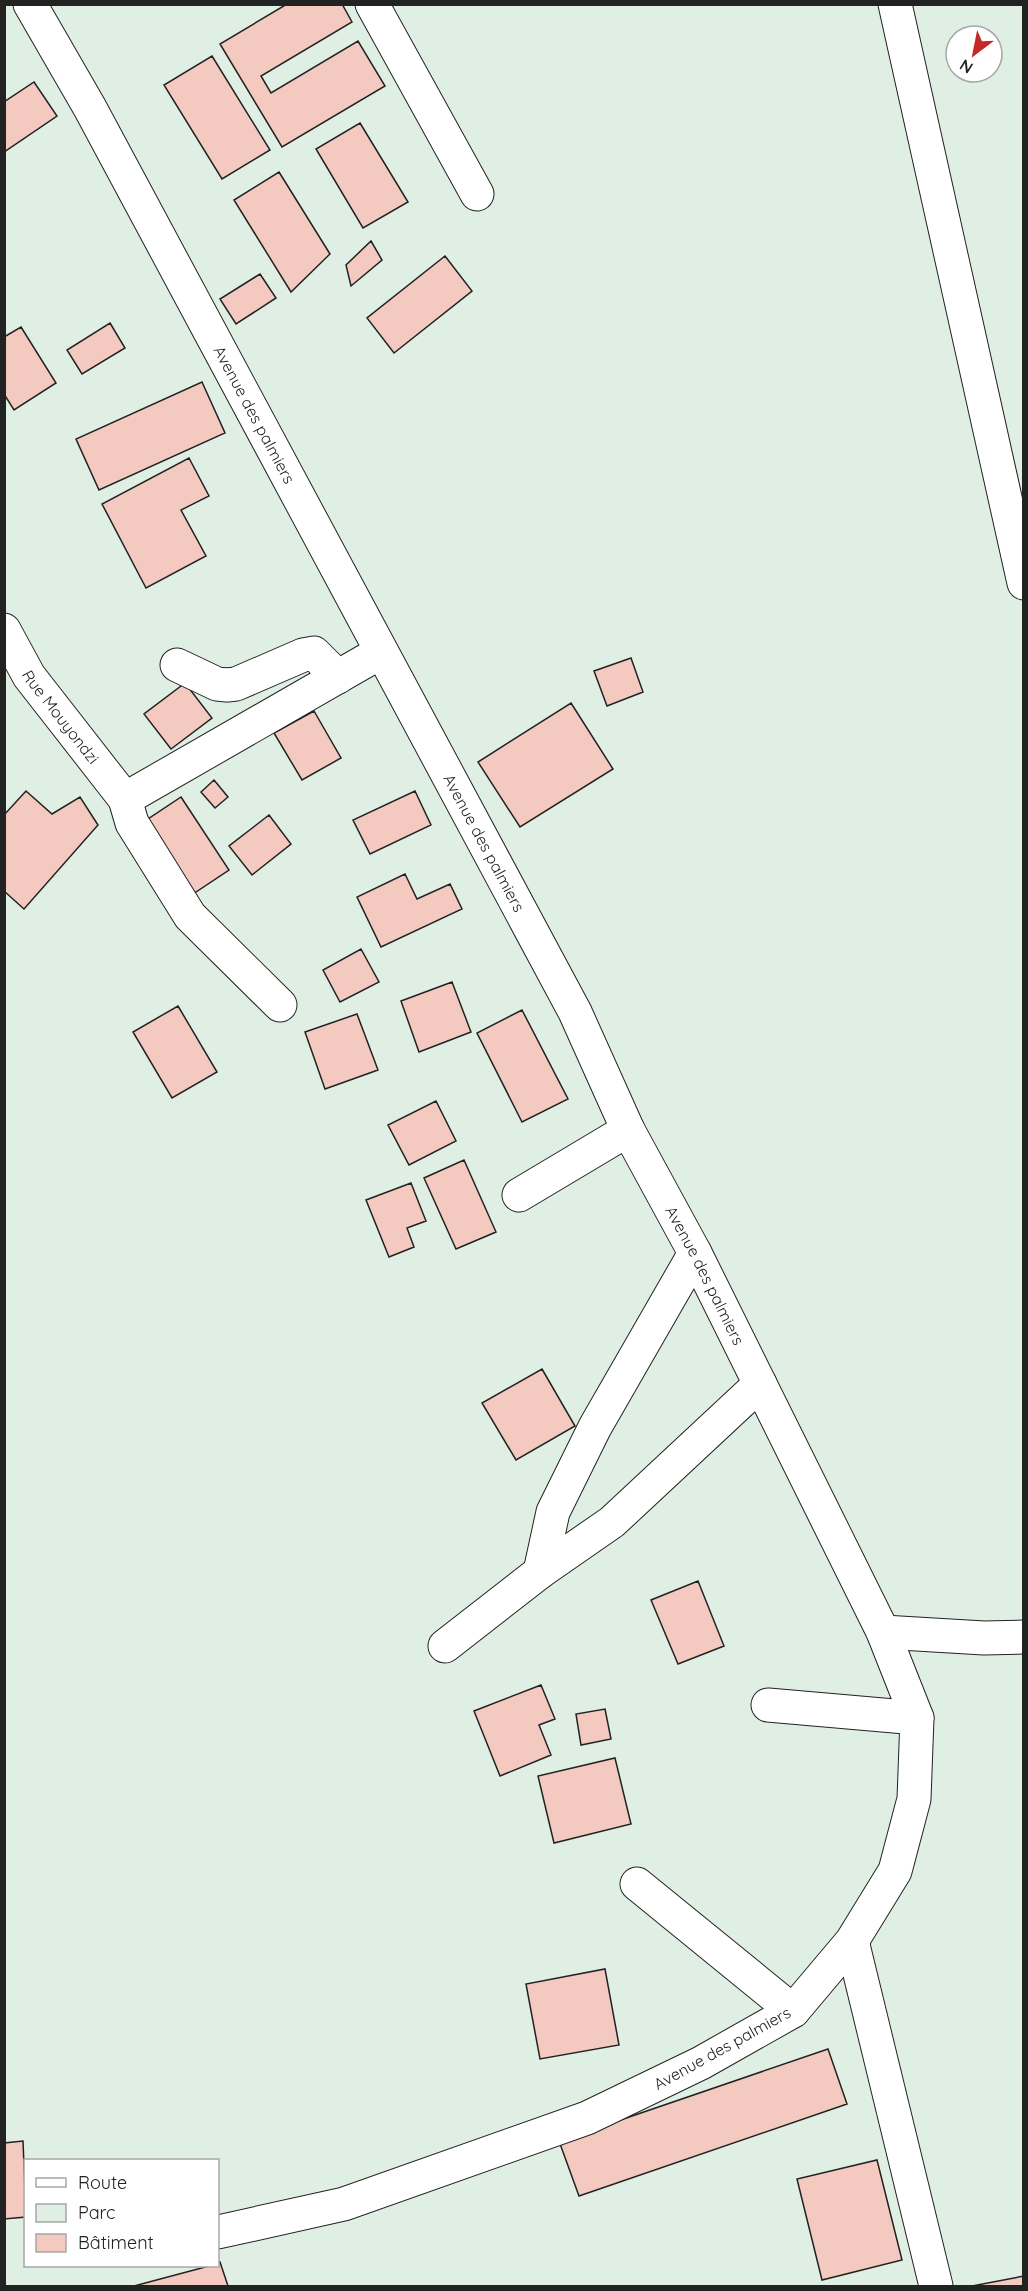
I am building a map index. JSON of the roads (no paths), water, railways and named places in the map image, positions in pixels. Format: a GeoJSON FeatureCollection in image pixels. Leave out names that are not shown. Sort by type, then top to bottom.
{"type":"FeatureCollection","features":[{"type":"Feature","properties":{"kind":"street","name":"Avenue des palmiers"},"geometry":{"type":"LineString","coordinates":[[30,4],[90,108],[575,1012],[628,1130],[695,1253],[883,1632],[917,1718],[914,1799],[896,1870],[852,1941],[793,2011],[701,2063],[587,2118],[344,2204],[219,2232]]}},
{"type":"Feature","properties":{"kind":"street"},"geometry":{"type":"LineString","coordinates":[[372,4],[477,194]]}},
{"type":"Feature","properties":{"kind":"street"},"geometry":{"type":"LineString","coordinates":[[895,4],[1023,583]]}},
{"type":"Feature","properties":{"kind":"street","name":"Rue Mouyondzi"},"geometry":{"type":"LineString","coordinates":[[4,630],[29,676],[124,799],[132,823],[190,916],[280,1005]]}},
{"type":"Feature","properties":{"kind":"street"},"geometry":{"type":"LineString","coordinates":[[124,799],[381,652]]}},
{"type":"Feature","properties":{"kind":"street"},"geometry":{"type":"LineString","coordinates":[[177,665],[217,684],[236,684],[303,655],[314,653],[338,676]]}},
{"type":"Feature","properties":{"kind":"street"},"geometry":{"type":"LineString","coordinates":[[519,1195],[628,1130]]}},
{"type":"Feature","properties":{"kind":"street"},"geometry":{"type":"LineString","coordinates":[[540,1572],[553,1512],[595,1427],[695,1253]]}},
{"type":"Feature","properties":{"kind":"street"},"geometry":{"type":"LineString","coordinates":[[445,1646],[540,1572],[612,1522],[760,1383]]}},
{"type":"Feature","properties":{"kind":"street"},"geometry":{"type":"LineString","coordinates":[[883,1632],[984,1638],[1023,1637]]}},
{"type":"Feature","properties":{"kind":"street"},"geometry":{"type":"LineString","coordinates":[[768,1705],[917,1718]]}},
{"type":"Feature","properties":{"kind":"street"},"geometry":{"type":"LineString","coordinates":[[637,1884],[793,2011]]}},
{"type":"Feature","properties":{"kind":"street"},"geometry":{"type":"LineString","coordinates":[[852,1941],[936,2286]]}}]}
